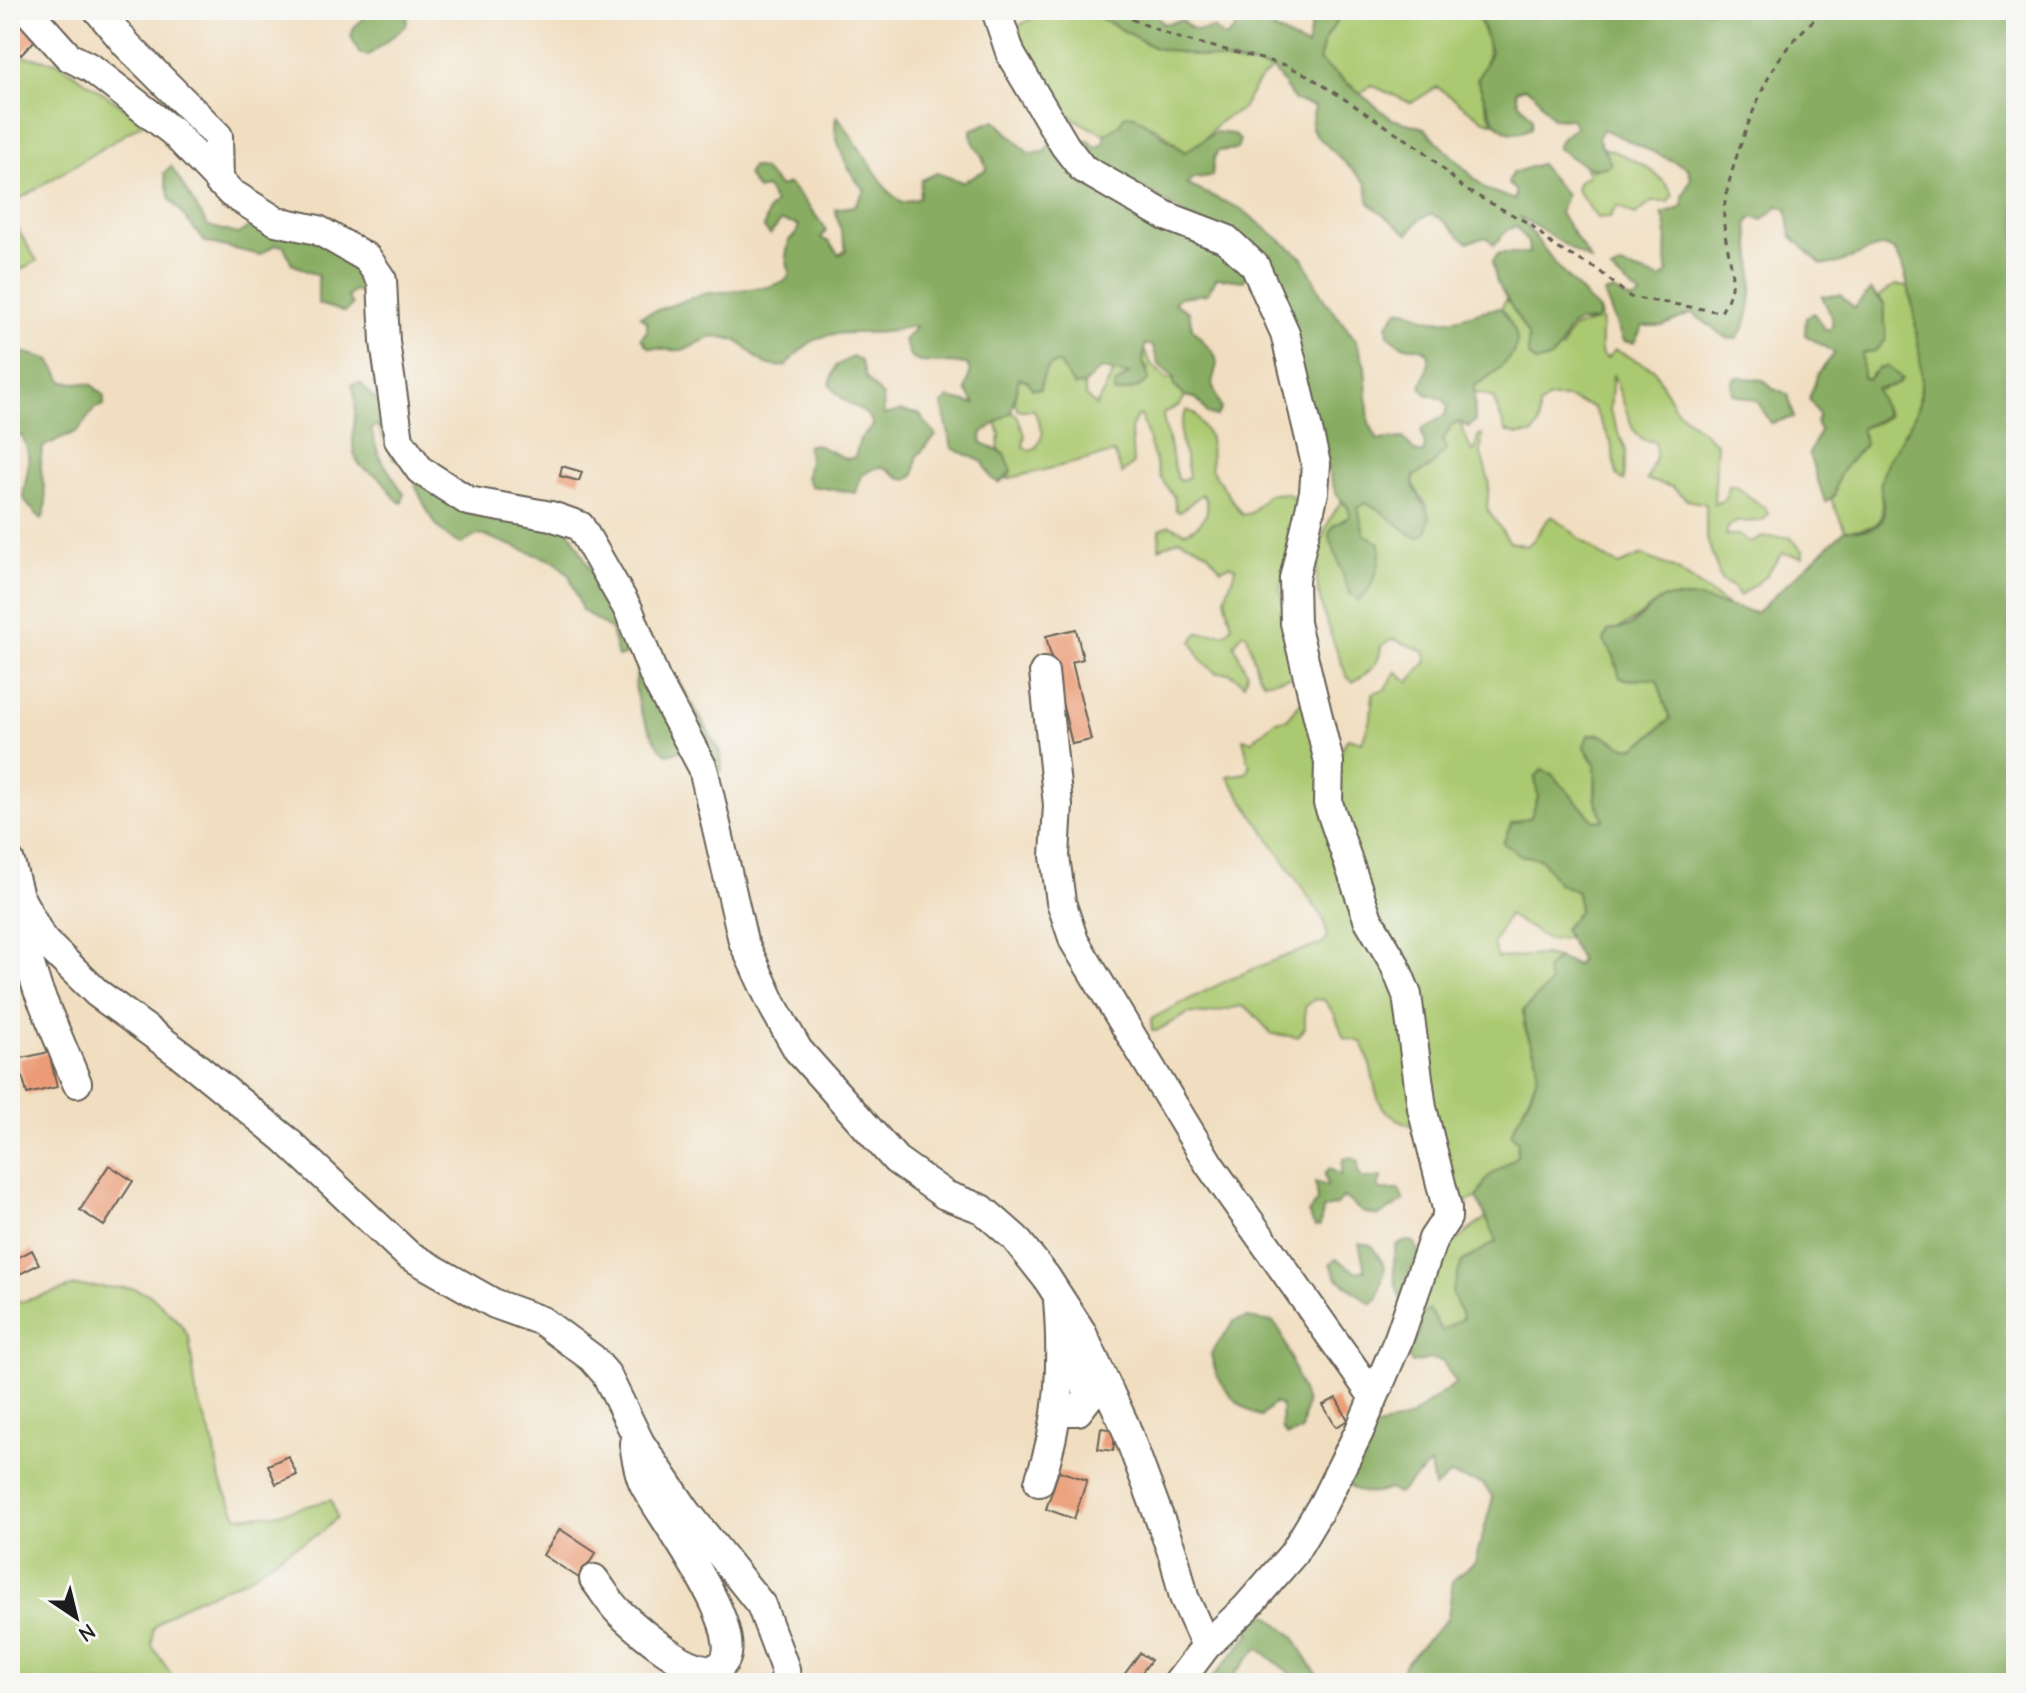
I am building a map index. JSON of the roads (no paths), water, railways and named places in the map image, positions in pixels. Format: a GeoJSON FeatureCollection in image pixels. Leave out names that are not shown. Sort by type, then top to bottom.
{"type":"FeatureCollection","features":[{"type":"Feature","properties":{"kind":"street"},"geometry":{"type":"LineString","coordinates":[[27,10],[69,57],[91,68],[173,132],[219,182],[276,221],[318,230],[367,258],[382,280],[385,342],[399,440],[420,470],[468,501],[551,516],[580,526],[629,611],[655,678],[703,768],[743,941],[774,1008],[798,1050],[896,1160],[945,1195],[982,1209],[1015,1238],[1057,1295],[1081,1331],[1125,1426],[1174,1557],[1184,1597],[1206,1646]]}},
{"type":"Feature","properties":{"kind":"street"},"geometry":{"type":"LineString","coordinates":[[98,10],[159,79],[218,136],[219,182]]}},
{"type":"Feature","properties":{"kind":"street"},"geometry":{"type":"LineString","coordinates":[[996,10],[1011,55],[1065,146],[1082,168],[1166,216],[1226,239],[1255,266],[1285,333],[1316,464],[1314,492],[1294,579],[1295,623],[1329,762],[1328,803],[1368,919],[1394,963],[1407,995],[1422,1108],[1447,1208],[1447,1218],[1433,1239],[1399,1338],[1329,1492],[1293,1554],[1246,1608],[1206,1646],[1178,1683]]}},
{"type":"Feature","properties":{"kind":"street"},"geometry":{"type":"LineString","coordinates":[[1044,672],[1058,805],[1055,856],[1061,902],[1074,941],[1209,1164],[1373,1396]]}},
{"type":"Feature","properties":{"kind":"street"},"geometry":{"type":"LineString","coordinates":[[11,866],[14,916],[38,990],[77,1083]]}},
{"type":"Feature","properties":{"kind":"street"},"geometry":{"type":"LineString","coordinates":[[11,866],[19,896],[42,939],[97,993],[183,1056],[285,1139],[407,1254],[495,1304],[542,1321],[592,1358],[606,1374],[632,1426],[686,1511],[761,1605],[785,1669],[786,1683]]}},
{"type":"Feature","properties":{"kind":"street"},"geometry":{"type":"LineString","coordinates":[[1039,1482],[1052,1447],[1058,1402],[1070,1411],[1078,1411],[1088,1398],[1086,1383],[1061,1349],[1057,1295]]}},
{"type":"Feature","properties":{"kind":"street"},"geometry":{"type":"LineString","coordinates":[[594,1579],[617,1611],[685,1663],[701,1669],[717,1668],[725,1659],[727,1637],[706,1584],[642,1481],[632,1426]]}}]}
